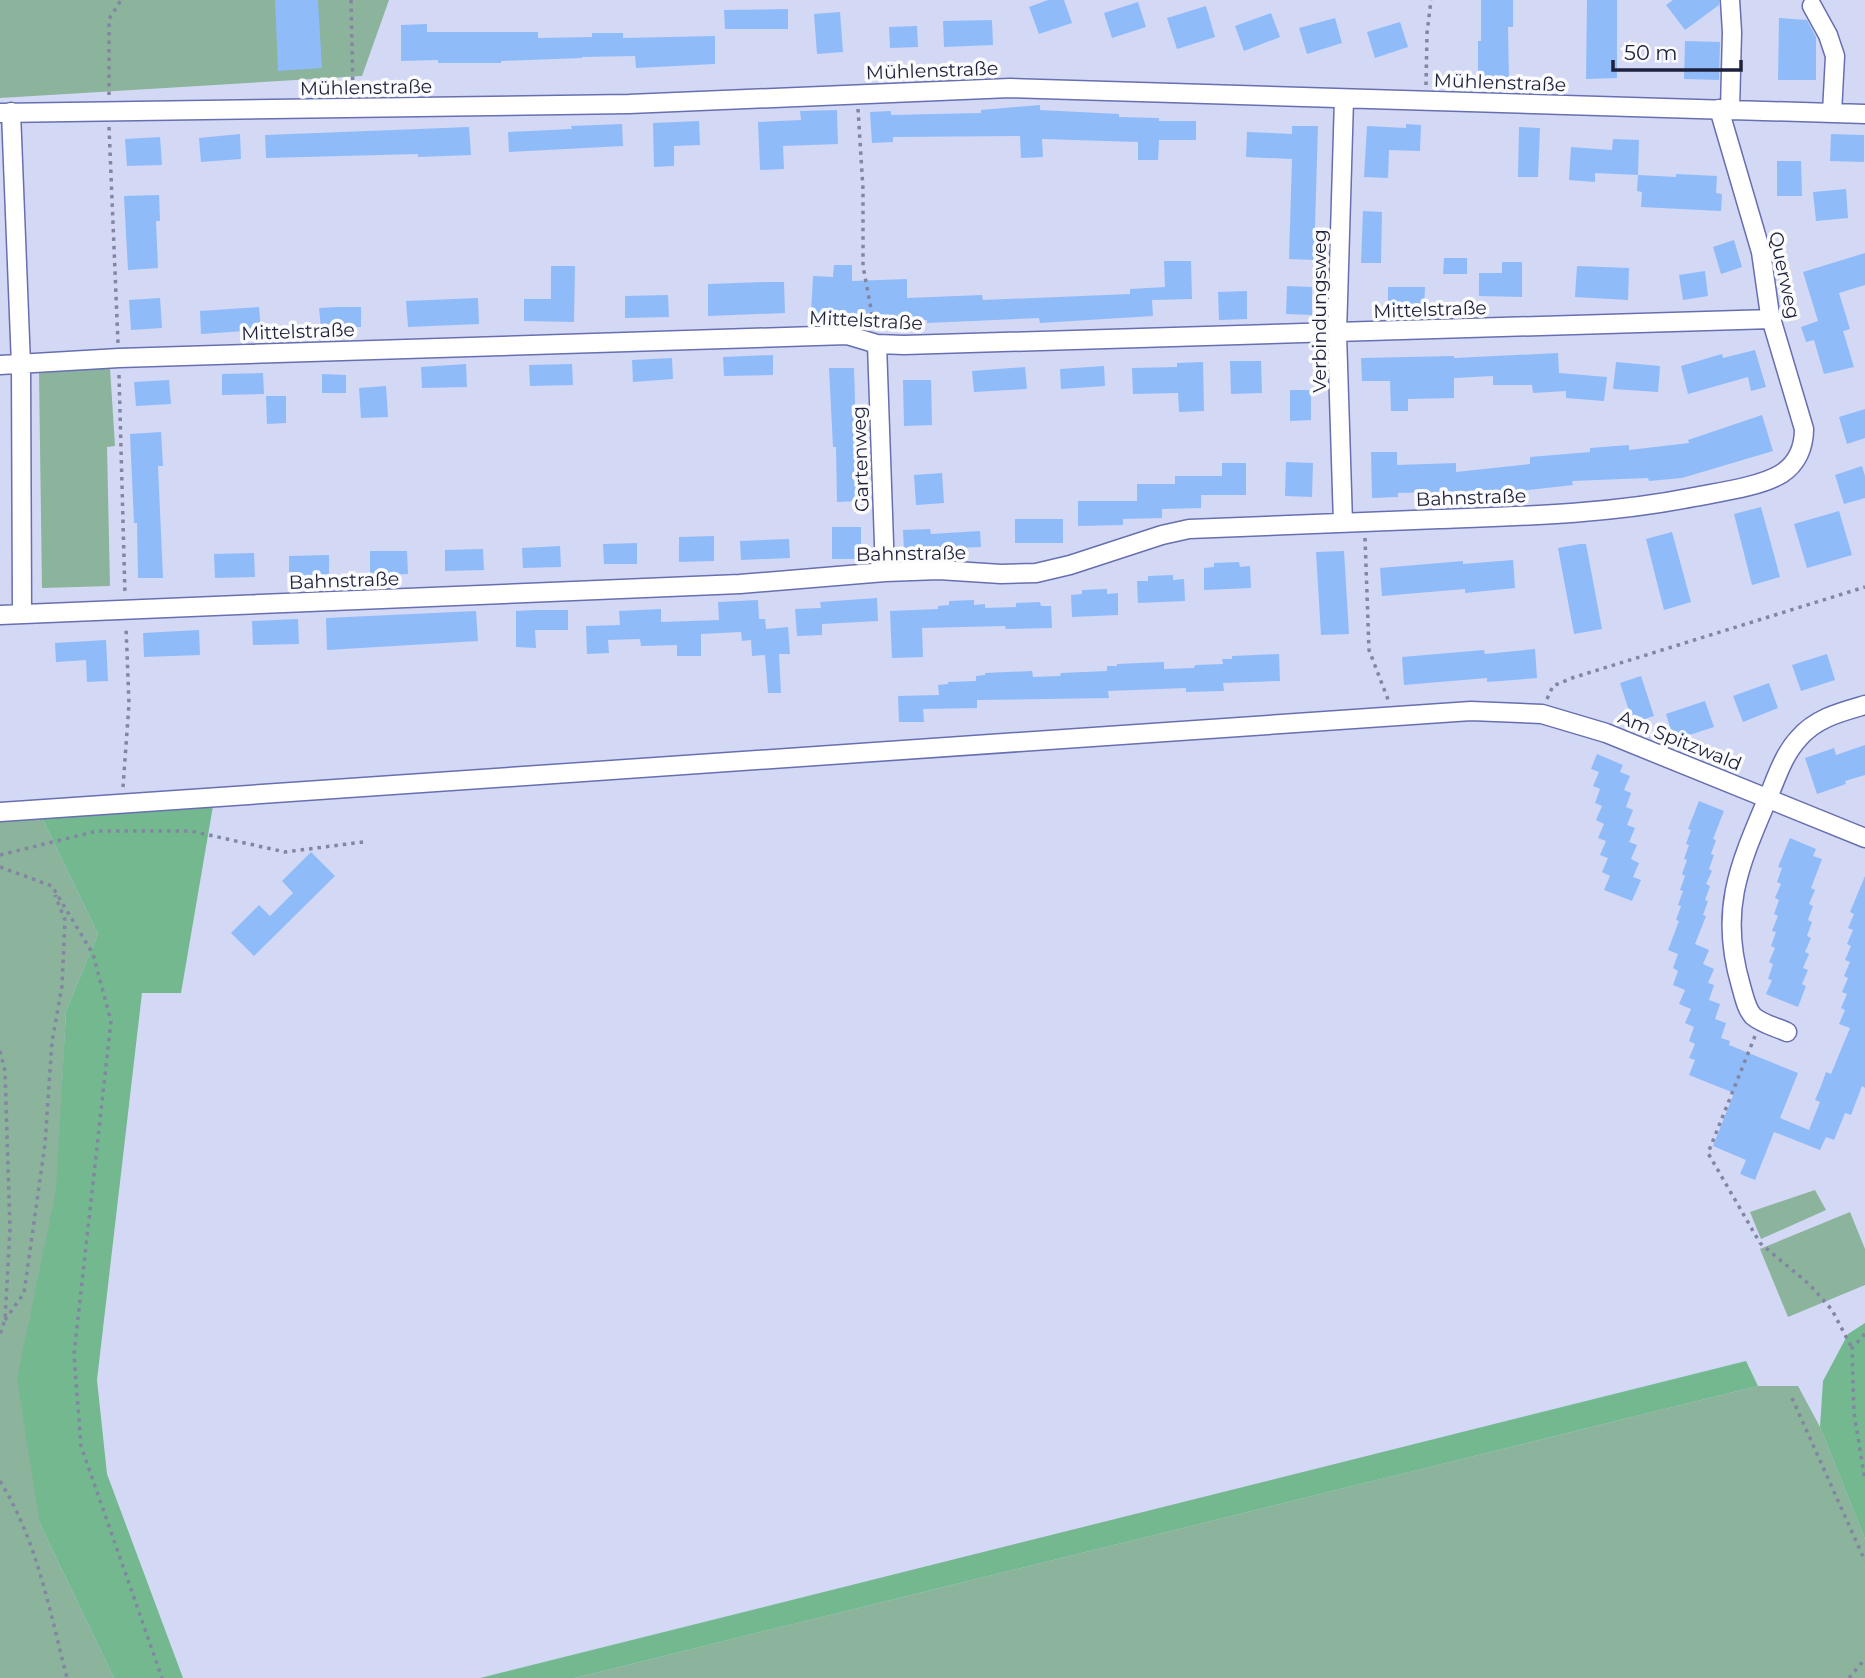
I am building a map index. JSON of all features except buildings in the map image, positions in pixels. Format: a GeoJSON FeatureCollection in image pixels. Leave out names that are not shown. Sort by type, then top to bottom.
{"type":"FeatureCollection","features":[{"type":"Feature","properties":{"kind":"street","name":"Querweg"},"geometry":{"type":"LineString","coordinates":[[1730,0],[1732,32],[1725,109],[1761,253],[1772,319],[1802,418],[1804,434],[1801,450]]}},
{"type":"Feature","properties":{"kind":"street"},"geometry":{"type":"LineString","coordinates":[[1812,6],[1828,35],[1835,56],[1832,113]]}},
{"type":"Feature","properties":{"kind":"street","name":"Mühlenstraße"},"geometry":{"type":"LineString","coordinates":[[6,113],[629,104],[1010,88],[1865,114]]}},
{"type":"Feature","properties":{"kind":"street","name":"Verbindungsweg"},"geometry":{"type":"LineString","coordinates":[[1343,523],[1337,334],[1344,99]]}},
{"type":"Feature","properties":{"kind":"street"},"geometry":{"type":"LineString","coordinates":[[6,113],[21,365],[22,614]]}},
{"type":"Feature","properties":{"kind":"street","name":"Mittelstraße"},"geometry":{"type":"LineString","coordinates":[[0,365],[133,357],[847,335],[877,344],[1337,334],[1772,319]]}},
{"type":"Feature","properties":{"kind":"street","name":"Gartenweg"},"geometry":{"type":"LineString","coordinates":[[877,344],[885,572]]}},
{"type":"Feature","properties":{"kind":"street","name":"Bahnstraße"},"geometry":{"type":"LineString","coordinates":[[0,615],[726,585],[885,572],[939,570],[1036,573],[1189,529],[1567,514],[1654,504],[1712,494],[1774,477],[1788,468],[1801,450]]}},
{"type":"Feature","properties":{"kind":"street"},"geometry":{"type":"LineString","coordinates":[[1787,1032],[1753,1016],[1745,1003],[1733,953],[1731,916],[1734,890],[1741,863],[1787,753],[1805,732],[1828,716],[1865,705]]}},
{"type":"Feature","properties":{"kind":"street","name":"Am Spitzwald"},"geometry":{"type":"LineString","coordinates":[[0,812],[1471,711],[1542,714],[1593,729],[1865,838]]}},
{"type":"Feature","properties":{"kind":"path"},"geometry":{"type":"LineString","coordinates":[[109,111],[108,19],[121,0]]}},
{"type":"Feature","properties":{"kind":"path"},"geometry":{"type":"LineString","coordinates":[[351,0],[354,108]]}},
{"type":"Feature","properties":{"kind":"path"},"geometry":{"type":"LineString","coordinates":[[1421,101],[1427,80],[1427,33],[1431,0]]}},
{"type":"Feature","properties":{"kind":"path"},"geometry":{"type":"LineString","coordinates":[[860,94],[858,107],[863,189],[863,266],[877,344]]}},
{"type":"Feature","properties":{"kind":"path"},"geometry":{"type":"LineString","coordinates":[[1365,522],[1369,650],[1395,716]]}},
{"type":"Feature","properties":{"kind":"path"},"geometry":{"type":"LineString","coordinates":[[1553,686],[1865,587]]}},
{"type":"Feature","properties":{"kind":"path"},"geometry":{"type":"LineString","coordinates":[[122,803],[129,704],[126,610]]}},
{"type":"Feature","properties":{"kind":"path"},"geometry":{"type":"LineString","coordinates":[[0,855],[97,831],[191,831],[285,852],[363,842]]}},
{"type":"Feature","properties":{"kind":"path"},"geometry":{"type":"LineString","coordinates":[[0,867],[52,886],[93,954],[111,1021],[74,1354],[81,1446],[162,1678]]}},
{"type":"Feature","properties":{"kind":"path"},"geometry":{"type":"LineString","coordinates":[[0,1334],[5,1320],[24,1293],[45,1144],[52,1042],[62,986],[65,920],[52,886]]}},
{"type":"Feature","properties":{"kind":"path"},"geometry":{"type":"LineString","coordinates":[[1761,1021],[1708,1153],[1760,1243],[1810,1284],[1832,1310],[1852,1348],[1854,1413],[1865,1480]]}},
{"type":"Feature","properties":{"kind":"path"},"geometry":{"type":"LineString","coordinates":[[0,1051],[5,1071],[10,1229],[5,1320]]}},
{"type":"Feature","properties":{"kind":"path"},"geometry":{"type":"LineString","coordinates":[[1852,1348],[1865,1334]]}},
{"type":"Feature","properties":{"kind":"path"},"geometry":{"type":"LineString","coordinates":[[1792,1398],[1865,1562]]}},
{"type":"Feature","properties":{"kind":"path"},"geometry":{"type":"LineString","coordinates":[[0,1481],[17,1508],[43,1584],[67,1678]]}},
{"type":"Feature","properties":{"kind":"path"},"geometry":{"type":"LineString","coordinates":[[1849,1678],[1865,1659]]}},
{"type":"Feature","properties":{"kind":"green space"},"geometry":{"type":"Polygon","coordinates":[[[0,0],[389,0],[362,76],[0,98],[0,0]]]}},
{"type":"Feature","properties":{"kind":"green space"},"geometry":{"type":"Polygon","coordinates":[[[110,368],[115,446],[107,447],[110,586],[42,588],[39,372],[110,368]]]}},
{"type":"Feature","properties":{"kind":"green space"},"geometry":{"type":"Polygon","coordinates":[[[213,806],[181,993],[142,993],[97,1380],[107,1474],[183,1678],[114,1678],[40,1524],[17,1379],[56,1191],[66,1011],[98,934],[42,818],[213,806]]]}},
{"type":"Feature","properties":{"kind":"green space"},"geometry":{"type":"Polygon","coordinates":[[[42,818],[98,934],[66,1011],[40,1524],[114,1678],[0,1678],[0,821],[42,818]]]}},
{"type":"Feature","properties":{"kind":"green space"},"geometry":{"type":"Polygon","coordinates":[[[1815,1190],[1826,1210],[1761,1239],[1750,1212],[1815,1190]]]}},
{"type":"Feature","properties":{"kind":"green space"},"geometry":{"type":"Polygon","coordinates":[[[1850,1212],[1865,1249],[1865,1285],[1788,1317],[1760,1249],[1850,1212]]]}},
{"type":"Feature","properties":{"kind":"green space"},"geometry":{"type":"Polygon","coordinates":[[[1865,1323],[1865,1539],[1820,1427],[1823,1381],[1848,1334],[1865,1323]]]}},
{"type":"Feature","properties":{"kind":"green space"},"geometry":{"type":"Polygon","coordinates":[[[1746,1361],[1758,1386],[575,1678],[480,1678],[1746,1361]]]}},
{"type":"Feature","properties":{"kind":"green space"},"geometry":{"type":"Polygon","coordinates":[[[1758,1386],[1798,1386],[1820,1427],[1865,1539],[1865,1678],[575,1678],[1758,1386]]]}}]}
